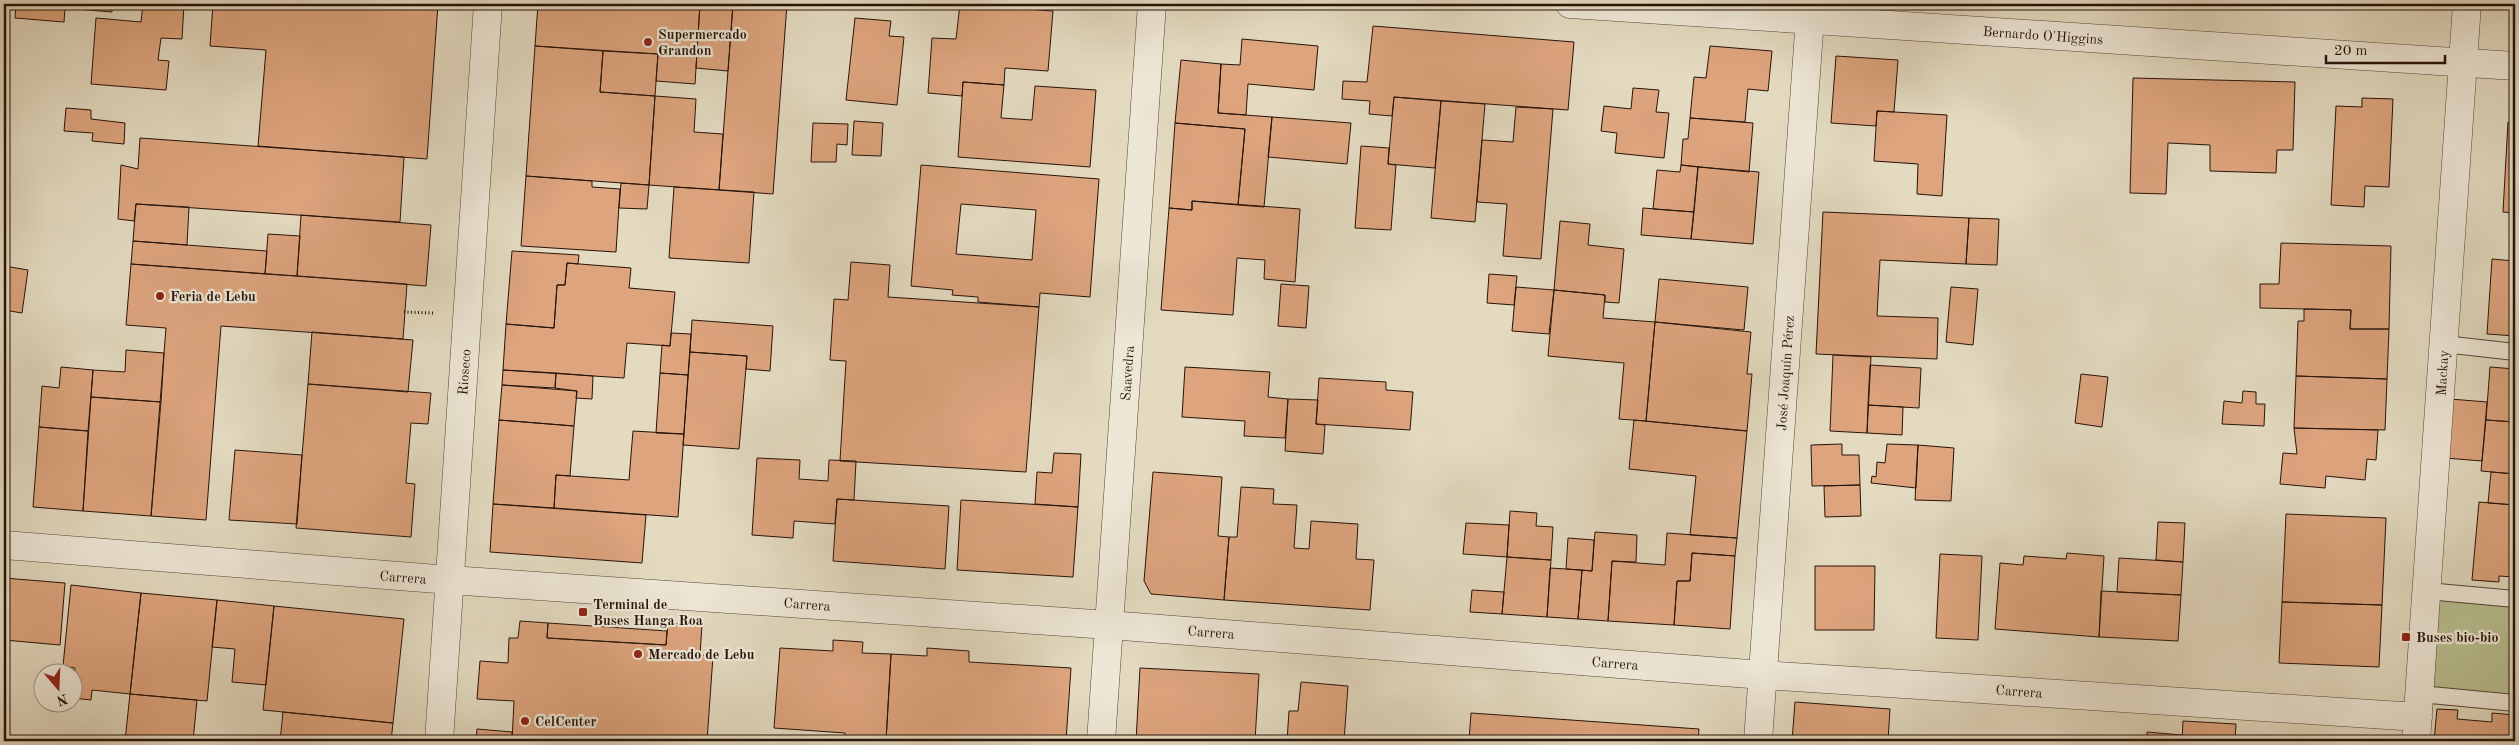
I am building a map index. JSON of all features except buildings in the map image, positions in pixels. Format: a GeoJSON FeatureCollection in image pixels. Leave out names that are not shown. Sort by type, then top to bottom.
{"type":"FeatureCollection","features":[{"type":"Feature","properties":{"kind":"street","name":"Rioseco"},"geometry":{"type":"LineString","coordinates":[[439,741],[488,4]]}},
{"type":"Feature","properties":{"kind":"street","name":"Saavedra"},"geometry":{"type":"LineString","coordinates":[[1101,741],[1152,4]]}},
{"type":"Feature","properties":{"kind":"street","name":"Bernardo O'Higgins"},"geometry":{"type":"LineString","coordinates":[[1570,4],[1810,12],[2515,66]]}},
{"type":"Feature","properties":{"kind":"street","name":"Mackay"},"geometry":{"type":"LineString","coordinates":[[2418,717],[2467,4]]}},
{"type":"Feature","properties":{"kind":"street","name":"José Joaquín Pérez"},"geometry":{"type":"LineString","coordinates":[[1758,741],[1810,12]]}},
{"type":"Feature","properties":{"kind":"street","name":"Carrera"},"geometry":{"type":"LineString","coordinates":[[4,545],[450,580],[1109,625],[1763,675],[2418,717]]}},
{"type":"Feature","properties":{"kind":"lane"},"geometry":{"type":"LineString","coordinates":[[2444,344],[2515,352]]}},
{"type":"Feature","properties":{"kind":"lane"},"geometry":{"type":"LineString","coordinates":[[2427,591],[2515,599]]}},
{"type":"Feature","properties":{"kind":"lane"},"geometry":{"type":"LineString","coordinates":[[2418,717],[2515,703]]}},
{"type":"Feature","properties":{"kind":"green space"},"geometry":{"type":"Polygon","coordinates":[[[2427,591],[2515,599],[2515,703],[2420,694],[2427,591]]]}},
{"type":"Feature","properties":{"kind":"place","name":"Supermercado Grandon"},"geometry":{"type":"Point","coordinates":[648,42]}},
{"type":"Feature","properties":{"kind":"place","name":"Feria de Lebu"},"geometry":{"type":"Point","coordinates":[160,296]}},
{"type":"Feature","properties":{"kind":"place","name":"Terminal de Buses Hanga Roa"},"geometry":{"type":"Point","coordinates":[583,612]}},
{"type":"Feature","properties":{"kind":"place","name":"Buses bio-bio"},"geometry":{"type":"Point","coordinates":[2406,637]}},
{"type":"Feature","properties":{"kind":"place","name":"Mercado de Lebu"},"geometry":{"type":"Point","coordinates":[638,654]}},
{"type":"Feature","properties":{"kind":"place","name":"CelCenter"},"geometry":{"type":"Point","coordinates":[525,721]}}]}
